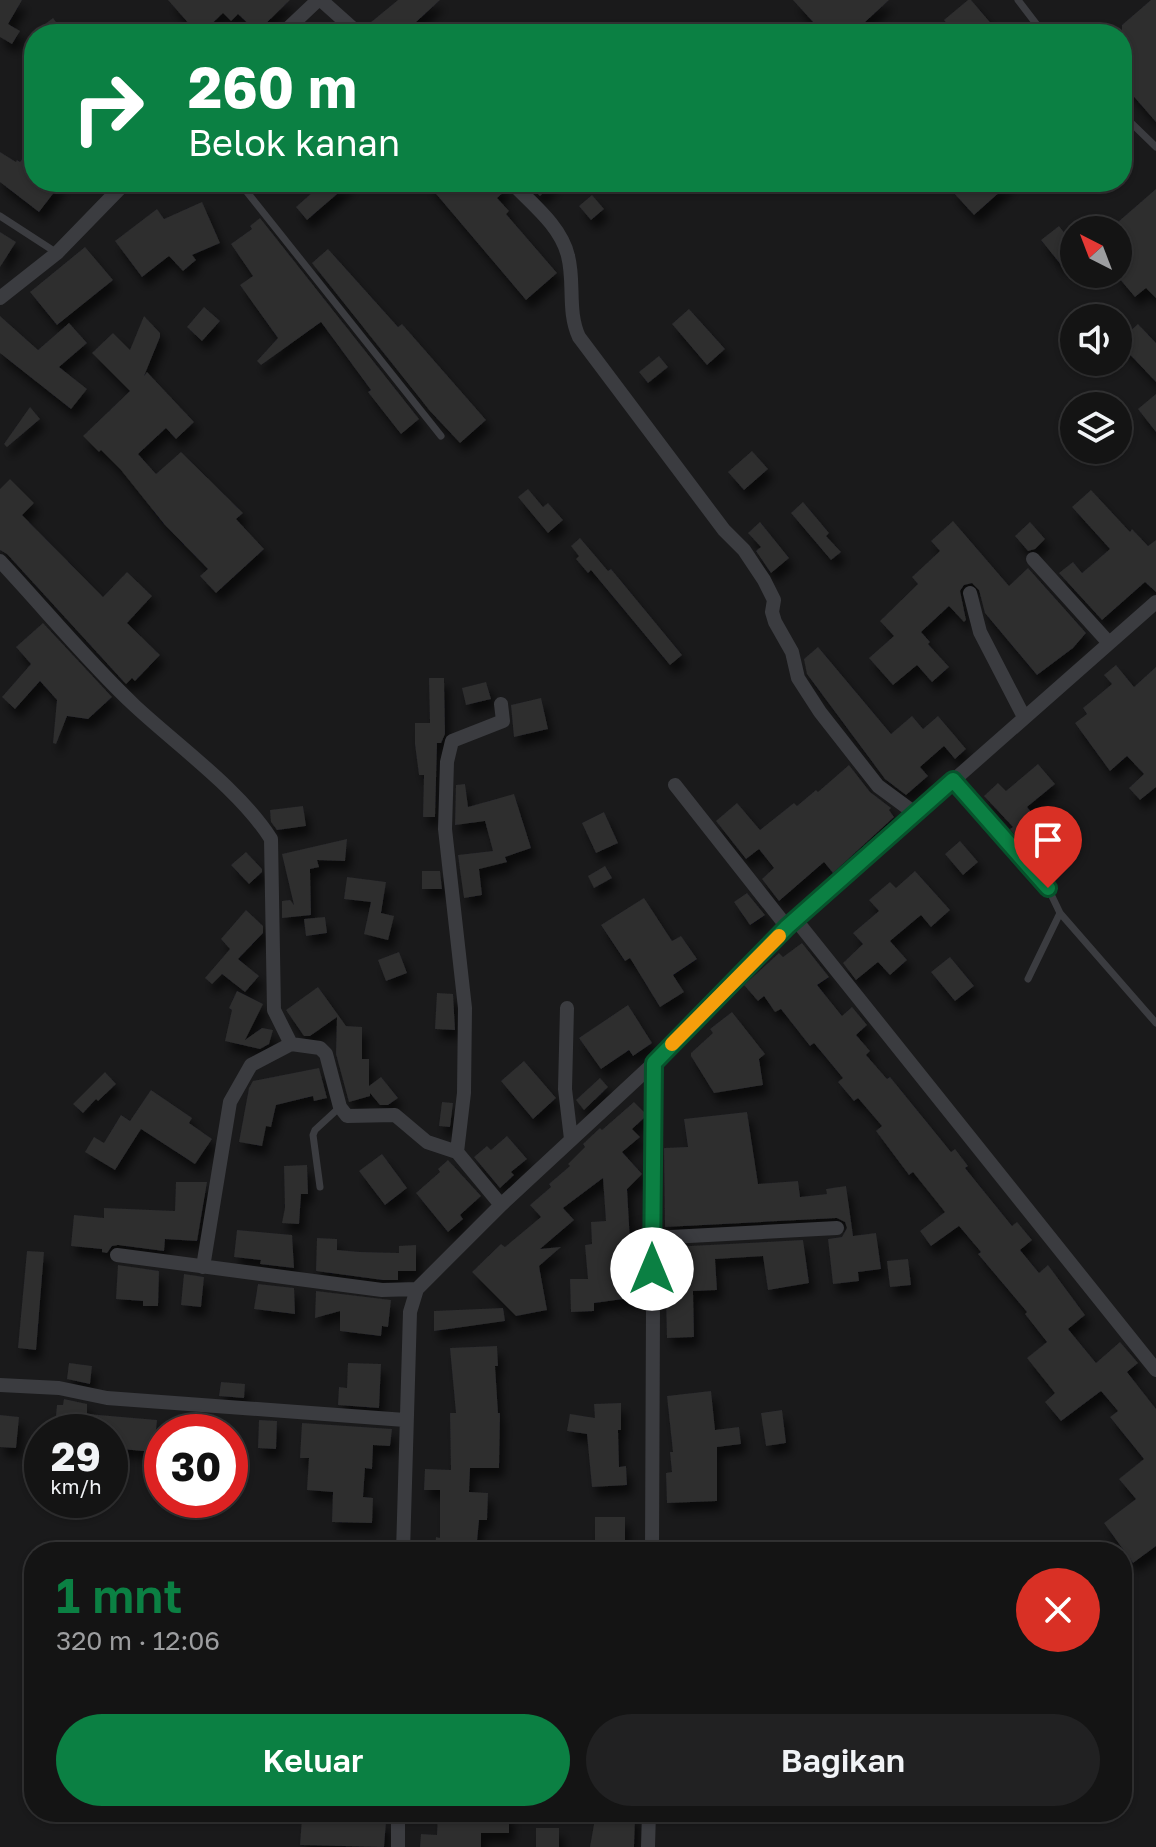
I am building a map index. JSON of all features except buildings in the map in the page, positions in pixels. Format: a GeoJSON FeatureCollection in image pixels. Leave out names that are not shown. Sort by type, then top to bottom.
{"type":"FeatureCollection","features":[{"type":"Feature","properties":{"kind":"street"},"geometry":{"type":"LineString","coordinates":[[293,24],[319,0],[347,24]]}},
{"type":"Feature","properties":{"kind":"street"},"geometry":{"type":"LineString","coordinates":[[0,298],[57,253],[116,192]]}},
{"type":"Feature","properties":{"kind":"street"},"geometry":{"type":"LineString","coordinates":[[521,192],[553,226],[564,244],[570,268],[574,325],[579,337],[764,580],[774,600],[772,612],[775,622],[792,652],[798,678],[820,712],[878,786],[916,814]]}},
{"type":"Feature","properties":{"kind":"street"},"geometry":{"type":"LineString","coordinates":[[1033,559],[1109,643]]}},
{"type":"Feature","properties":{"kind":"street"},"geometry":{"type":"LineString","coordinates":[[0,561],[132,704],[240,801],[271,839],[274,1010],[291,1044]]}},
{"type":"Feature","properties":{"kind":"street"},"geometry":{"type":"LineString","coordinates":[[970,593],[980,632],[1024,717]]}},
{"type":"Feature","properties":{"kind":"street"},"geometry":{"type":"LineString","coordinates":[[403,1542],[410,1312],[417,1289],[501,1205],[654,1063],[792,923],[1156,602]]}},
{"type":"Feature","properties":{"kind":"street"},"geometry":{"type":"LineString","coordinates":[[457,1152],[464,1093],[465,1008],[445,829],[447,762],[452,741],[503,721],[501,704]]}},
{"type":"Feature","properties":{"kind":"street"},"geometry":{"type":"LineString","coordinates":[[675,785],[792,923],[1156,1370]]}},
{"type":"Feature","properties":{"kind":"street"},"geometry":{"type":"LineString","coordinates":[[567,1008],[565,1089],[571,1139]]}},
{"type":"Feature","properties":{"kind":"street"},"geometry":{"type":"LineString","coordinates":[[203,1267],[230,1102],[251,1065],[291,1044],[320,1048],[326,1054],[340,1107],[347,1116],[395,1115],[427,1142],[457,1152],[501,1205]]}},
{"type":"Feature","properties":{"kind":"street"},"geometry":{"type":"LineString","coordinates":[[652,1542],[654,1063]]}},
{"type":"Feature","properties":{"kind":"street"},"geometry":{"type":"LineString","coordinates":[[652,1238],[837,1228]]}},
{"type":"Feature","properties":{"kind":"street"},"geometry":{"type":"LineString","coordinates":[[117,1255],[382,1290],[417,1289]]}},
{"type":"Feature","properties":{"kind":"street"},"geometry":{"type":"LineString","coordinates":[[0,1385],[59,1388],[107,1398],[405,1420]]}},
{"type":"Feature","properties":{"kind":"street"},"geometry":{"type":"LineString","coordinates":[[398,1822],[398,1847]]}},
{"type":"Feature","properties":{"kind":"street"},"geometry":{"type":"LineString","coordinates":[[648,1847],[649,1822]]}},
{"type":"Feature","properties":{"kind":"lane"},"geometry":{"type":"LineString","coordinates":[[1018,0],[1036,24]]}},
{"type":"Feature","properties":{"kind":"lane"},"geometry":{"type":"LineString","coordinates":[[1132,124],[1156,147]]}},
{"type":"Feature","properties":{"kind":"lane"},"geometry":{"type":"LineString","coordinates":[[247,192],[441,436]]}},
{"type":"Feature","properties":{"kind":"lane"},"geometry":{"type":"LineString","coordinates":[[0,216],[57,253]]}},
{"type":"Feature","properties":{"kind":"lane"},"geometry":{"type":"LineString","coordinates":[[953,780],[1048,888],[1060,913],[1156,1023]]}},
{"type":"Feature","properties":{"kind":"lane"},"geometry":{"type":"LineString","coordinates":[[1028,979],[1060,913]]}},
{"type":"Feature","properties":{"kind":"lane"},"geometry":{"type":"LineString","coordinates":[[320,1187],[313,1135],[340,1107]]}},
{"type":"Feature","properties":{"kind":"slow traffic"},"geometry":{"type":"LineString","coordinates":[[672,1044],[779,936]]}},
{"type":"Feature","properties":{"kind":"route"},"geometry":{"type":"LineString","coordinates":[[652,1269],[654,1063],[787,927],[953,780],[1048,888]]}}]}
